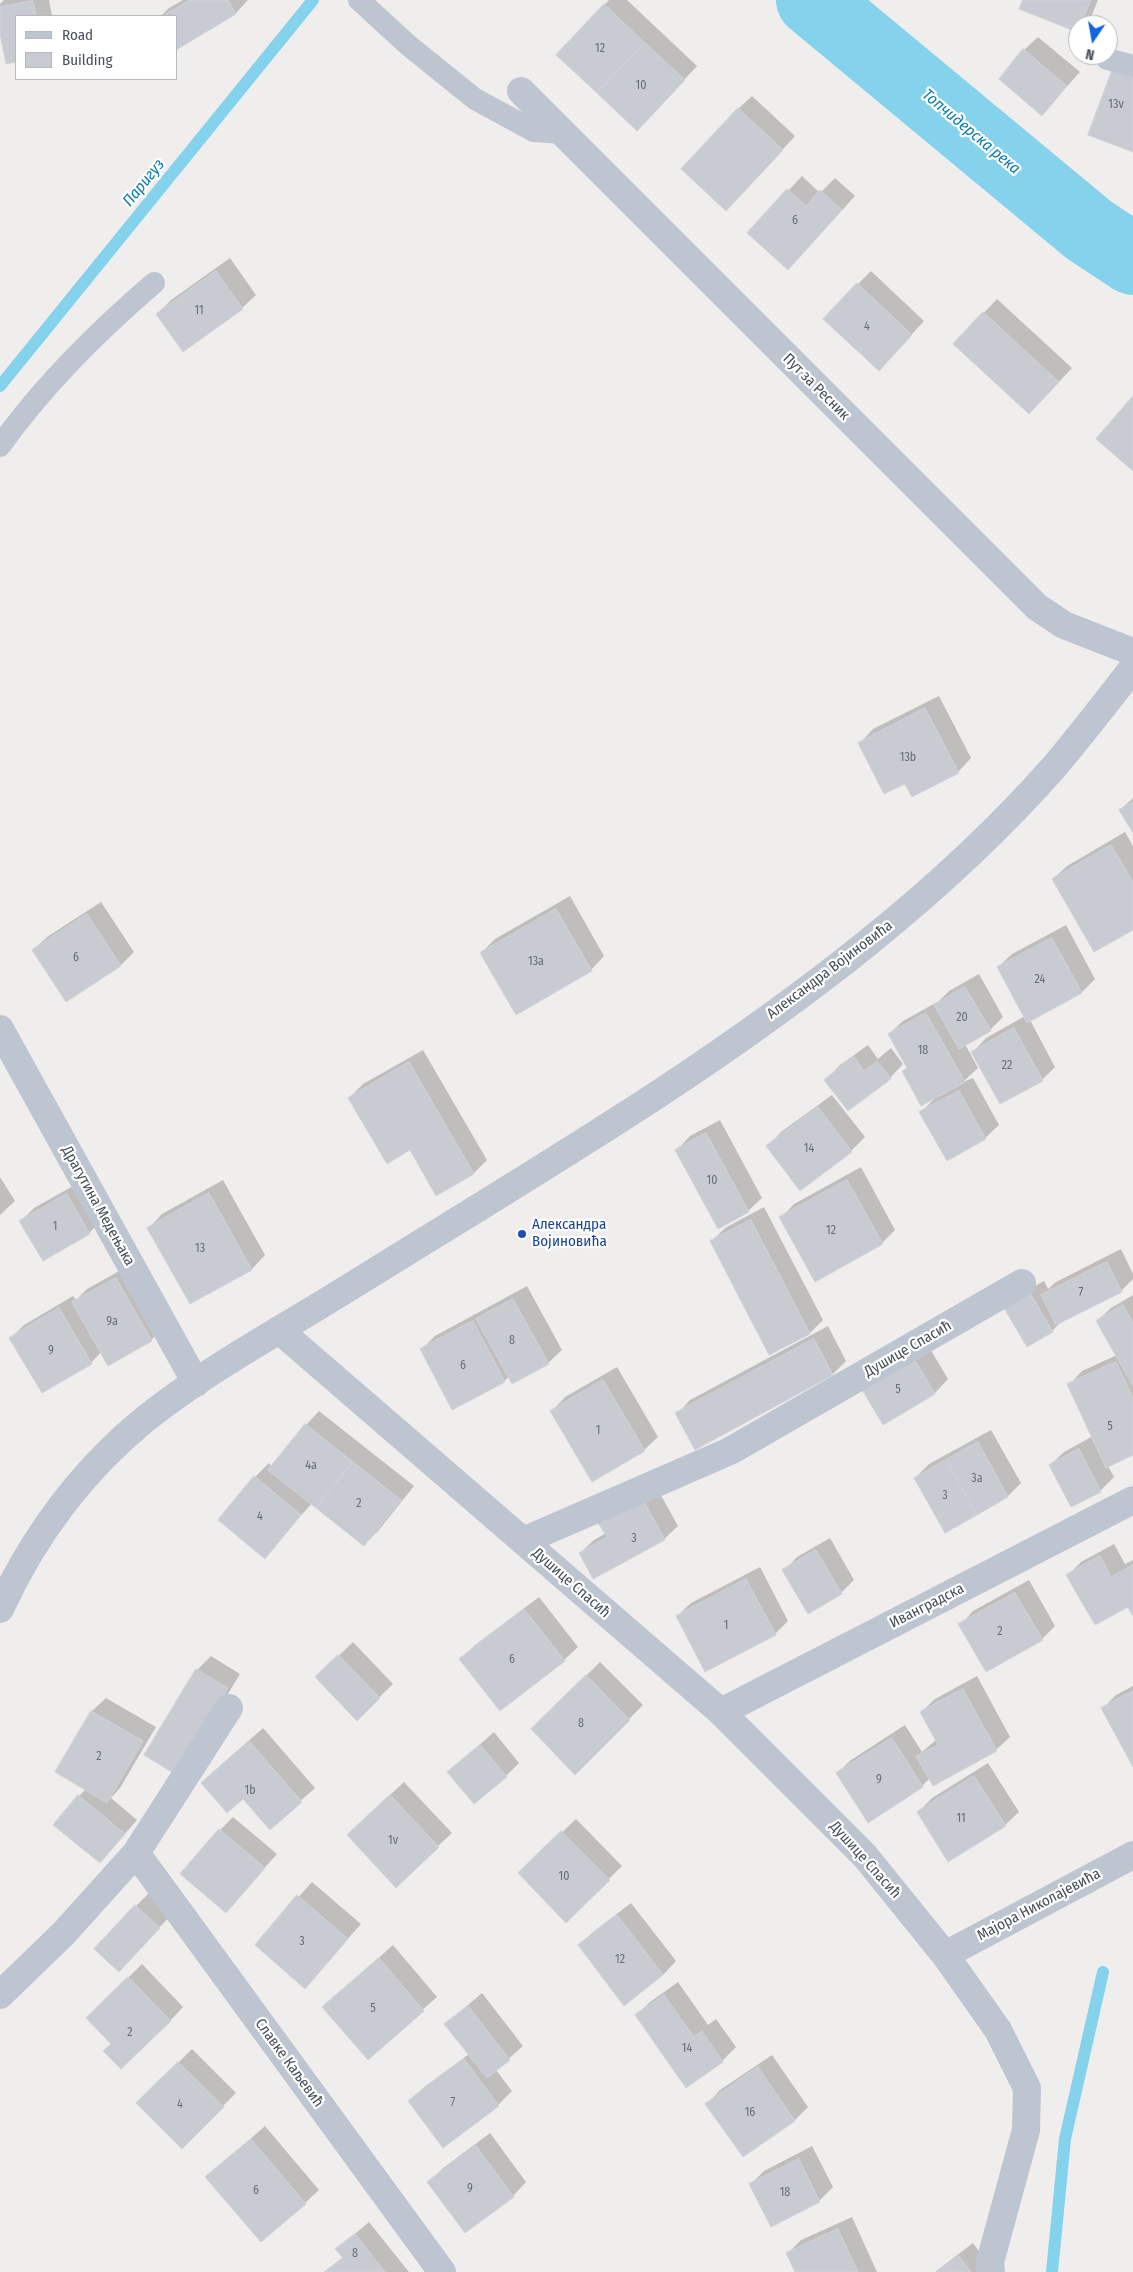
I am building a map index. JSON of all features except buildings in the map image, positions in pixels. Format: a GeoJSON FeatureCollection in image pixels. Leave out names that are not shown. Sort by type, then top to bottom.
{"type":"FeatureCollection","features":[{"type":"Feature","properties":{"kind":"street","name":"Пут за Ресник"},"geometry":{"type":"LineString","coordinates":[[520,91],[1037,607],[1064,625],[1133,652]]}},
{"type":"Feature","properties":{"kind":"street","name":"Александра Војиновића"},"geometry":{"type":"LineString","coordinates":[[0,1609],[12,1584],[53,1516],[98,1464],[143,1421],[196,1382],[663,1090],[820,980],[906,912],[977,847],[1054,767],[1133,668]]}},
{"type":"Feature","properties":{"kind":"street","name":"Драгутина Медењака"},"geometry":{"type":"LineString","coordinates":[[0,1029],[196,1382]]}},
{"type":"Feature","properties":{"kind":"street","name":"Душице Спасић"},"geometry":{"type":"LineString","coordinates":[[522,1540],[730,1451],[1022,1283]]}},
{"type":"Feature","properties":{"kind":"street","name":"Душице Спасић"},"geometry":{"type":"LineString","coordinates":[[279,1330],[721,1712],[865,1856],[945,1955],[998,2030],[1027,2088],[1026,2130],[990,2262],[991,2272]]}},
{"type":"Feature","properties":{"kind":"street","name":"Иванградска"},"geometry":{"type":"LineString","coordinates":[[721,1712],[1133,1500]]}},
{"type":"Feature","properties":{"kind":"street"},"geometry":{"type":"LineString","coordinates":[[0,1994],[64,1933],[136,1853],[229,1708]]}},
{"type":"Feature","properties":{"kind":"street","name":"Славке Каљевић"},"geometry":{"type":"LineString","coordinates":[[136,1853],[442,2272]]}},
{"type":"Feature","properties":{"kind":"street","name":"Мајора Николајевића"},"geometry":{"type":"LineString","coordinates":[[945,1955],[1133,1855]]}},
{"type":"Feature","properties":{"kind":"lane"},"geometry":{"type":"LineString","coordinates":[[359,0],[408,45],[475,99],[534,131],[562,133]]}},
{"type":"Feature","properties":{"kind":"lane"},"geometry":{"type":"LineString","coordinates":[[1118,62],[1133,66]]}},
{"type":"Feature","properties":{"kind":"lane"},"geometry":{"type":"LineString","coordinates":[[0,446],[66,364],[106,324],[154,283]]}},
{"type":"Feature","properties":{"kind":"waterway","name":"Паригуз"},"geometry":{"type":"LineString","coordinates":[[0,386],[313,0]]}},
{"type":"Feature","properties":{"kind":"waterway","name":"Топчидерска река"},"geometry":{"type":"LineString","coordinates":[[812,0],[1089,230],[1133,259]]}},
{"type":"Feature","properties":{"kind":"waterway"},"geometry":{"type":"LineString","coordinates":[[1052,2272],[1065,2139],[1103,1972]]}},
{"type":"Feature","properties":{"kind":"place","name":"Александра Војиновића"},"geometry":{"type":"Point","coordinates":[522,1234]}}]}
